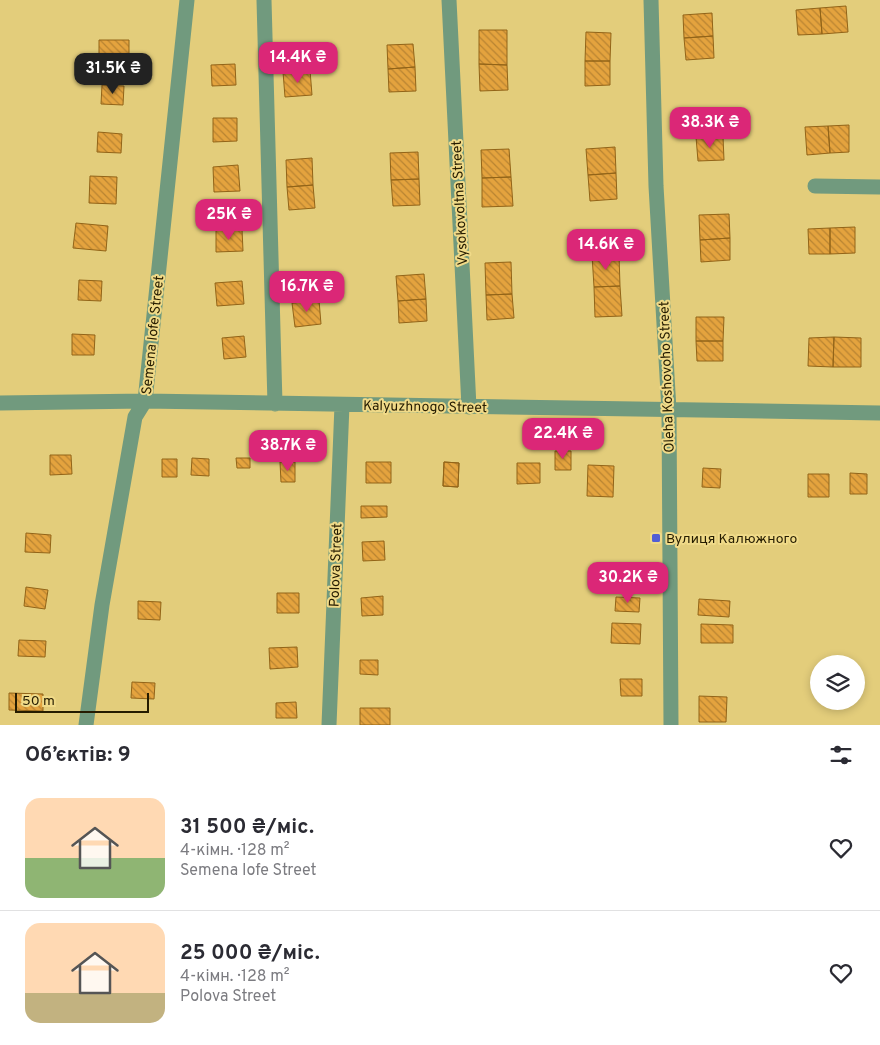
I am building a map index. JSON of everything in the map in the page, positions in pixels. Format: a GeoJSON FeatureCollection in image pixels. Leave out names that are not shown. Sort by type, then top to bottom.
{"type":"FeatureCollection","features":[{"type":"Feature","properties":{"kind":"street","name":"Semena Iofe Street"},"geometry":{"type":"LineString","coordinates":[[86,725],[102,605],[135,417],[146,401],[187,0]]}},
{"type":"Feature","properties":{"kind":"street"},"geometry":{"type":"LineString","coordinates":[[264,0],[275,404]]}},
{"type":"Feature","properties":{"kind":"street","name":"Vysokovoltna Street"},"geometry":{"type":"LineString","coordinates":[[449,0],[469,407]]}},
{"type":"Feature","properties":{"kind":"street","name":"Oleha Koshovoho Street"},"geometry":{"type":"LineString","coordinates":[[651,0],[656,186],[670,410],[671,725]]}},
{"type":"Feature","properties":{"kind":"street"},"geometry":{"type":"LineString","coordinates":[[815,186],[880,187]]}},
{"type":"Feature","properties":{"kind":"street","name":"Kalyuzhnogo Street"},"geometry":{"type":"LineString","coordinates":[[0,403],[146,401],[880,413]]}},
{"type":"Feature","properties":{"kind":"street","name":"Polova Street"},"geometry":{"type":"LineString","coordinates":[[329,725],[342,405]]}},
{"type":"Feature","properties":{"kind":"building"},"geometry":{"type":"Polygon","coordinates":[[[846,6],[848,32],[822,34],[820,8],[846,6]]]}},
{"type":"Feature","properties":{"kind":"building"},"geometry":{"type":"Polygon","coordinates":[[[820,8],[822,34],[798,35],[796,10],[820,8]]]}},
{"type":"Feature","properties":{"kind":"building"},"geometry":{"type":"Polygon","coordinates":[[[712,13],[713,36],[684,38],[683,15],[712,13]]]}},
{"type":"Feature","properties":{"kind":"building"},"geometry":{"type":"Polygon","coordinates":[[[479,30],[507,30],[507,65],[479,64],[479,30]]]}},
{"type":"Feature","properties":{"kind":"building"},"geometry":{"type":"Polygon","coordinates":[[[586,32],[611,33],[610,61],[585,61],[586,32]]]}},
{"type":"Feature","properties":{"kind":"building"},"geometry":{"type":"Polygon","coordinates":[[[713,36],[714,58],[686,60],[684,38],[713,36]]]}},
{"type":"Feature","properties":{"kind":"building"},"geometry":{"type":"Polygon","coordinates":[[[99,40],[129,40],[129,59],[99,59],[99,40]]]}},
{"type":"Feature","properties":{"kind":"building"},"geometry":{"type":"Polygon","coordinates":[[[307,43],[310,70],[283,72],[280,46],[307,43]]]}},
{"type":"Feature","properties":{"kind":"building"},"geometry":{"type":"Polygon","coordinates":[[[413,44],[415,67],[388,69],[387,45],[413,44]]]}},
{"type":"Feature","properties":{"kind":"building"},"geometry":{"type":"Polygon","coordinates":[[[585,61],[610,61],[610,85],[585,86],[585,61]]]}},
{"type":"Feature","properties":{"kind":"building"},"geometry":{"type":"Polygon","coordinates":[[[235,64],[236,85],[212,86],[211,65],[235,64]]]}},
{"type":"Feature","properties":{"kind":"building"},"geometry":{"type":"Polygon","coordinates":[[[479,64],[507,65],[508,90],[480,91],[479,64]]]}},
{"type":"Feature","properties":{"kind":"building"},"geometry":{"type":"Polygon","coordinates":[[[415,67],[416,91],[389,92],[388,69],[415,67]]]}},
{"type":"Feature","properties":{"kind":"building"},"geometry":{"type":"Polygon","coordinates":[[[310,70],[312,95],[285,97],[283,72],[310,70]]]}},
{"type":"Feature","properties":{"kind":"building"},"geometry":{"type":"Polygon","coordinates":[[[102,85],[124,86],[123,105],[101,104],[102,85]]]}},
{"type":"Feature","properties":{"kind":"building"},"geometry":{"type":"Polygon","coordinates":[[[696,115],[723,115],[723,137],[696,137],[696,115]]]}},
{"type":"Feature","properties":{"kind":"building"},"geometry":{"type":"Polygon","coordinates":[[[213,118],[237,118],[237,141],[213,142],[213,118]]]}},
{"type":"Feature","properties":{"kind":"building"},"geometry":{"type":"Polygon","coordinates":[[[849,125],[849,152],[830,153],[828,126],[849,125]]]}},
{"type":"Feature","properties":{"kind":"building"},"geometry":{"type":"Polygon","coordinates":[[[828,126],[830,153],[807,155],[805,127],[828,126]]]}},
{"type":"Feature","properties":{"kind":"building"},"geometry":{"type":"Polygon","coordinates":[[[98,132],[122,134],[121,153],[97,152],[98,132]]]}},
{"type":"Feature","properties":{"kind":"building"},"geometry":{"type":"Polygon","coordinates":[[[696,137],[723,137],[724,160],[698,161],[696,137]]]}},
{"type":"Feature","properties":{"kind":"building"},"geometry":{"type":"Polygon","coordinates":[[[615,147],[616,173],[588,175],[586,149],[615,147]]]}},
{"type":"Feature","properties":{"kind":"building"},"geometry":{"type":"Polygon","coordinates":[[[509,149],[511,177],[482,178],[481,150],[509,149]]]}},
{"type":"Feature","properties":{"kind":"building"},"geometry":{"type":"Polygon","coordinates":[[[418,152],[419,179],[391,180],[390,153],[418,152]]]}},
{"type":"Feature","properties":{"kind":"building"},"geometry":{"type":"Polygon","coordinates":[[[312,158],[313,185],[287,187],[286,160],[312,158]]]}},
{"type":"Feature","properties":{"kind":"building"},"geometry":{"type":"Polygon","coordinates":[[[238,165],[240,191],[214,192],[213,167],[238,165]]]}},
{"type":"Feature","properties":{"kind":"building"},"geometry":{"type":"Polygon","coordinates":[[[616,173],[617,199],[590,201],[588,175],[616,173]]]}},
{"type":"Feature","properties":{"kind":"building"},"geometry":{"type":"Polygon","coordinates":[[[90,176],[117,177],[116,204],[89,203],[90,176]]]}},
{"type":"Feature","properties":{"kind":"building"},"geometry":{"type":"Polygon","coordinates":[[[511,177],[513,206],[482,207],[482,178],[511,177]]]}},
{"type":"Feature","properties":{"kind":"building"},"geometry":{"type":"Polygon","coordinates":[[[419,179],[420,205],[393,206],[391,180],[419,179]]]}},
{"type":"Feature","properties":{"kind":"building"},"geometry":{"type":"Polygon","coordinates":[[[313,185],[315,208],[289,210],[287,187],[313,185]]]}},
{"type":"Feature","properties":{"kind":"building"},"geometry":{"type":"Polygon","coordinates":[[[729,214],[730,238],[700,240],[699,215],[729,214]]]}},
{"type":"Feature","properties":{"kind":"building"},"geometry":{"type":"Polygon","coordinates":[[[76,223],[108,226],[106,251],[73,248],[76,223]]]}},
{"type":"Feature","properties":{"kind":"building"},"geometry":{"type":"Polygon","coordinates":[[[855,227],[855,253],[830,254],[830,228],[855,227]]]}},
{"type":"Feature","properties":{"kind":"building"},"geometry":{"type":"Polygon","coordinates":[[[830,228],[830,254],[809,254],[808,229],[830,228]]]}},
{"type":"Feature","properties":{"kind":"building"},"geometry":{"type":"Polygon","coordinates":[[[242,229],[243,251],[216,252],[216,230],[242,229]]]}},
{"type":"Feature","properties":{"kind":"building"},"geometry":{"type":"Polygon","coordinates":[[[730,238],[730,260],[701,262],[700,240],[730,238]]]}},
{"type":"Feature","properties":{"kind":"building"},"geometry":{"type":"Polygon","coordinates":[[[592,255],[619,255],[620,286],[594,287],[592,255]]]}},
{"type":"Feature","properties":{"kind":"building"},"geometry":{"type":"Polygon","coordinates":[[[511,262],[512,294],[486,295],[485,263],[511,262]]]}},
{"type":"Feature","properties":{"kind":"building"},"geometry":{"type":"Polygon","coordinates":[[[316,274],[319,300],[292,303],[290,277],[316,274]]]}},
{"type":"Feature","properties":{"kind":"building"},"geometry":{"type":"Polygon","coordinates":[[[424,274],[426,299],[398,301],[396,276],[424,274]]]}},
{"type":"Feature","properties":{"kind":"building"},"geometry":{"type":"Polygon","coordinates":[[[79,280],[102,281],[101,301],[78,300],[79,280]]]}},
{"type":"Feature","properties":{"kind":"building"},"geometry":{"type":"Polygon","coordinates":[[[242,281],[244,304],[217,306],[215,283],[242,281]]]}},
{"type":"Feature","properties":{"kind":"building"},"geometry":{"type":"Polygon","coordinates":[[[620,286],[622,316],[595,317],[594,287],[620,286]]]}},
{"type":"Feature","properties":{"kind":"building"},"geometry":{"type":"Polygon","coordinates":[[[512,294],[514,318],[487,320],[486,295],[512,294]]]}},
{"type":"Feature","properties":{"kind":"building"},"geometry":{"type":"Polygon","coordinates":[[[426,299],[427,321],[399,323],[398,301],[426,299]]]}},
{"type":"Feature","properties":{"kind":"building"},"geometry":{"type":"Polygon","coordinates":[[[319,300],[321,324],[295,327],[292,303],[319,300]]]}},
{"type":"Feature","properties":{"kind":"building"},"geometry":{"type":"Polygon","coordinates":[[[696,317],[724,317],[723,341],[696,341],[696,317]]]}},
{"type":"Feature","properties":{"kind":"building"},"geometry":{"type":"Polygon","coordinates":[[[72,334],[95,335],[94,355],[72,355],[72,334]]]}},
{"type":"Feature","properties":{"kind":"building"},"geometry":{"type":"Polygon","coordinates":[[[244,336],[246,357],[224,359],[222,338],[244,336]]]}},
{"type":"Feature","properties":{"kind":"building"},"geometry":{"type":"Polygon","coordinates":[[[834,337],[833,367],[808,366],[809,338],[834,337]]]}},
{"type":"Feature","properties":{"kind":"building"},"geometry":{"type":"Polygon","coordinates":[[[834,337],[861,338],[861,367],[833,367],[834,337]]]}},
{"type":"Feature","properties":{"kind":"building"},"geometry":{"type":"Polygon","coordinates":[[[696,341],[723,341],[723,361],[697,361],[696,341]]]}},
{"type":"Feature","properties":{"kind":"building"},"geometry":{"type":"Polygon","coordinates":[[[555,451],[571,451],[571,470],[555,470],[555,451]]]}},
{"type":"Feature","properties":{"kind":"building"},"geometry":{"type":"Polygon","coordinates":[[[50,455],[71,455],[72,474],[50,475],[50,455]]]}},
{"type":"Feature","properties":{"kind":"building"},"geometry":{"type":"Polygon","coordinates":[[[192,458],[209,459],[209,476],[191,475],[192,458]]]}},
{"type":"Feature","properties":{"kind":"building"},"geometry":{"type":"Polygon","coordinates":[[[236,458],[250,458],[250,468],[237,468],[236,458]]]}},
{"type":"Feature","properties":{"kind":"building"},"geometry":{"type":"Polygon","coordinates":[[[162,459],[177,459],[177,477],[162,477],[162,459]]]}},
{"type":"Feature","properties":{"kind":"building"},"geometry":{"type":"Polygon","coordinates":[[[280,462],[295,462],[295,482],[281,482],[280,462]]]}},
{"type":"Feature","properties":{"kind":"building"},"geometry":{"type":"Polygon","coordinates":[[[366,462],[391,462],[391,483],[366,483],[366,462]]]}},
{"type":"Feature","properties":{"kind":"building"},"geometry":{"type":"Polygon","coordinates":[[[444,462],[459,463],[458,487],[443,486],[444,462]]]}},
{"type":"Feature","properties":{"kind":"building"},"geometry":{"type":"Polygon","coordinates":[[[444,462],[459,463],[458,487],[443,486],[444,462]]]}},
{"type":"Feature","properties":{"kind":"building"},"geometry":{"type":"Polygon","coordinates":[[[517,463],[540,463],[540,483],[517,484],[517,463]]]}},
{"type":"Feature","properties":{"kind":"building"},"geometry":{"type":"Polygon","coordinates":[[[588,465],[614,466],[613,497],[587,496],[588,465]]]}},
{"type":"Feature","properties":{"kind":"building"},"geometry":{"type":"Polygon","coordinates":[[[703,468],[721,469],[720,488],[702,487],[703,468]]]}},
{"type":"Feature","properties":{"kind":"building"},"geometry":{"type":"Polygon","coordinates":[[[850,473],[867,474],[867,494],[850,494],[850,473]]]}},
{"type":"Feature","properties":{"kind":"building"},"geometry":{"type":"Polygon","coordinates":[[[808,474],[829,474],[829,497],[808,497],[808,474]]]}},
{"type":"Feature","properties":{"kind":"building"},"geometry":{"type":"Polygon","coordinates":[[[361,506],[387,506],[387,517],[361,518],[361,506]]]}},
{"type":"Feature","properties":{"kind":"building"},"geometry":{"type":"Polygon","coordinates":[[[26,533],[51,535],[50,553],[25,552],[26,533]]]}},
{"type":"Feature","properties":{"kind":"building"},"geometry":{"type":"Polygon","coordinates":[[[384,541],[385,560],[363,561],[362,542],[384,541]]]}},
{"type":"Feature","properties":{"kind":"building"},"geometry":{"type":"Polygon","coordinates":[[[26,587],[48,590],[45,609],[24,606],[26,587]]]}},
{"type":"Feature","properties":{"kind":"building"},"geometry":{"type":"Polygon","coordinates":[[[277,593],[299,593],[299,613],[277,613],[277,593]]]}},
{"type":"Feature","properties":{"kind":"building"},"geometry":{"type":"Polygon","coordinates":[[[383,596],[383,615],[362,616],[361,598],[383,596]]]}},
{"type":"Feature","properties":{"kind":"building"},"geometry":{"type":"Polygon","coordinates":[[[616,597],[640,598],[639,612],[615,611],[616,597]]]}},
{"type":"Feature","properties":{"kind":"building"},"geometry":{"type":"Polygon","coordinates":[[[699,599],[730,601],[729,617],[698,615],[699,599]]]}},
{"type":"Feature","properties":{"kind":"building"},"geometry":{"type":"Polygon","coordinates":[[[138,601],[161,602],[160,620],[138,619],[138,601]]]}},
{"type":"Feature","properties":{"kind":"building"},"geometry":{"type":"Polygon","coordinates":[[[612,623],[641,624],[640,644],[611,643],[612,623]]]}},
{"type":"Feature","properties":{"kind":"building"},"geometry":{"type":"Polygon","coordinates":[[[701,624],[733,625],[733,643],[701,643],[701,624]]]}},
{"type":"Feature","properties":{"kind":"building"},"geometry":{"type":"Polygon","coordinates":[[[19,640],[46,641],[45,657],[18,656],[19,640]]]}},
{"type":"Feature","properties":{"kind":"building"},"geometry":{"type":"Polygon","coordinates":[[[297,647],[298,667],[270,669],[269,648],[297,647]]]}},
{"type":"Feature","properties":{"kind":"building"},"geometry":{"type":"Polygon","coordinates":[[[360,660],[378,660],[378,675],[360,674],[360,660]]]}},
{"type":"Feature","properties":{"kind":"building"},"geometry":{"type":"Polygon","coordinates":[[[620,679],[642,679],[642,696],[621,696],[620,679]]]}},
{"type":"Feature","properties":{"kind":"building"},"geometry":{"type":"Polygon","coordinates":[[[132,682],[155,683],[154,699],[131,698],[132,682]]]}},
{"type":"Feature","properties":{"kind":"building"},"geometry":{"type":"Polygon","coordinates":[[[9,693],[43,694],[43,711],[9,710],[9,693]]]}},
{"type":"Feature","properties":{"kind":"building"},"geometry":{"type":"Polygon","coordinates":[[[699,696],[727,697],[726,722],[699,722],[699,696]]]}},
{"type":"Feature","properties":{"kind":"building"},"geometry":{"type":"Polygon","coordinates":[[[296,702],[297,718],[276,718],[276,703],[296,702]]]}},
{"type":"Feature","properties":{"kind":"building"},"geometry":{"type":"Polygon","coordinates":[[[360,708],[390,708],[390,725],[360,725],[360,708]]]}},
{"type":"Feature","properties":{"kind":"place","name":"Вулиця Калюжного"},"geometry":{"type":"Point","coordinates":[656,538]}}]}
